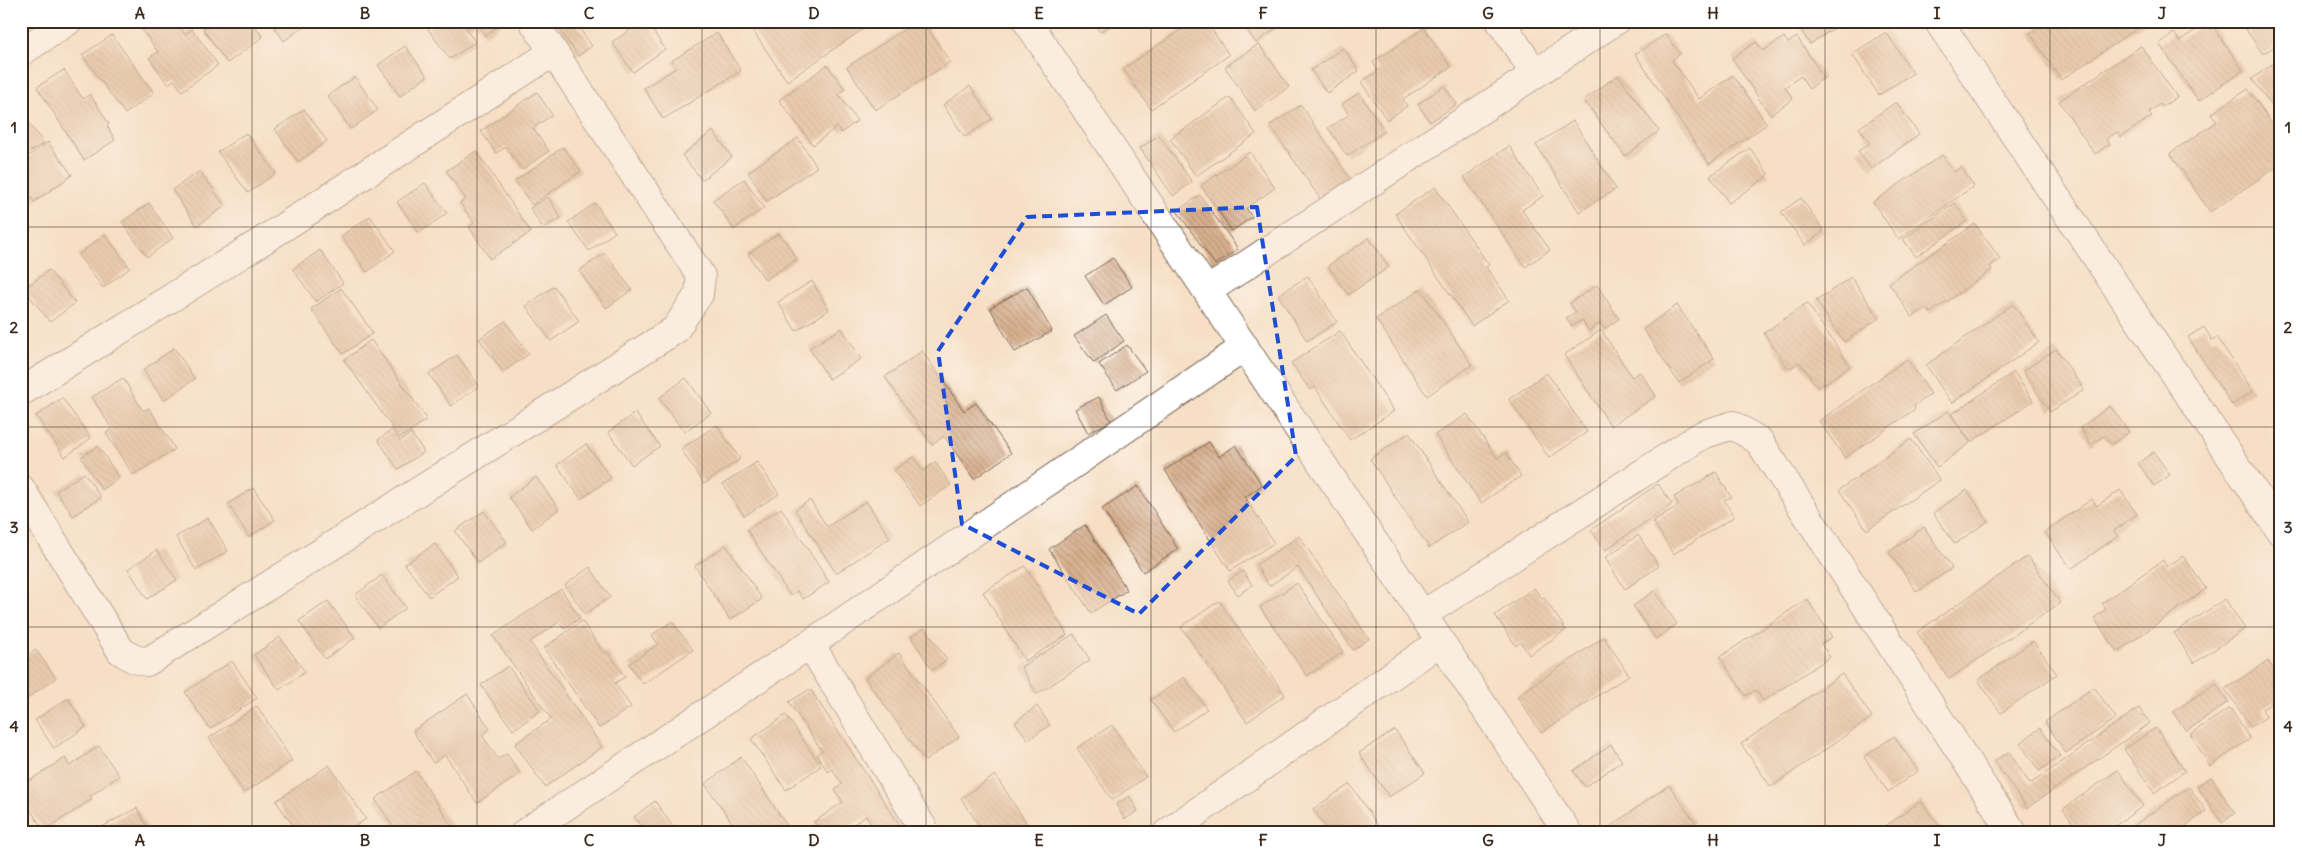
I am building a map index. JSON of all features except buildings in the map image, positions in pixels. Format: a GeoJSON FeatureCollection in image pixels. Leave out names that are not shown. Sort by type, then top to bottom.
{"type":"FeatureCollection","features":[{"type":"Feature","properties":{"kind":"street"},"geometry":{"type":"LineString","coordinates":[[21,52],[68,21]]}},
{"type":"Feature","properties":{"kind":"street"},"geometry":{"type":"LineString","coordinates":[[21,488],[121,651],[134,659],[147,662],[675,330],[690,311],[699,294],[701,276],[552,53],[533,21]]}},
{"type":"Feature","properties":{"kind":"street"},"geometry":{"type":"LineString","coordinates":[[1027,21],[1568,833]]}},
{"type":"Feature","properties":{"kind":"street"},"geometry":{"type":"LineString","coordinates":[[1500,21],[1535,74]]}},
{"type":"Feature","properties":{"kind":"street"},"geometry":{"type":"LineString","coordinates":[[1207,291],[1615,21]]}},
{"type":"Feature","properties":{"kind":"street"},"geometry":{"type":"LineString","coordinates":[[1938,21],[2281,532]]}},
{"type":"Feature","properties":{"kind":"street"},"geometry":{"type":"LineString","coordinates":[[21,392],[259,243],[552,53]]}},
{"type":"Feature","properties":{"kind":"street"},"geometry":{"type":"LineString","coordinates":[[526,833],[810,644],[1245,347]]}},
{"type":"Feature","properties":{"kind":"street"},"geometry":{"type":"LineString","coordinates":[[1422,615],[1702,435],[1733,425],[1759,441],[2013,833]]}},
{"type":"Feature","properties":{"kind":"street"},"geometry":{"type":"LineString","coordinates":[[1167,833],[1440,642]]}},
{"type":"Feature","properties":{"kind":"street"},"geometry":{"type":"LineString","coordinates":[[810,644],[926,833]]}},
{"type":"Feature","properties":{"kind":"highlighted area"},"geometry":{"type":"Polygon","coordinates":[[[1257,207],[1296,456],[1139,614],[962,524],[938,351],[1027,217],[1257,207]]]}}]}
